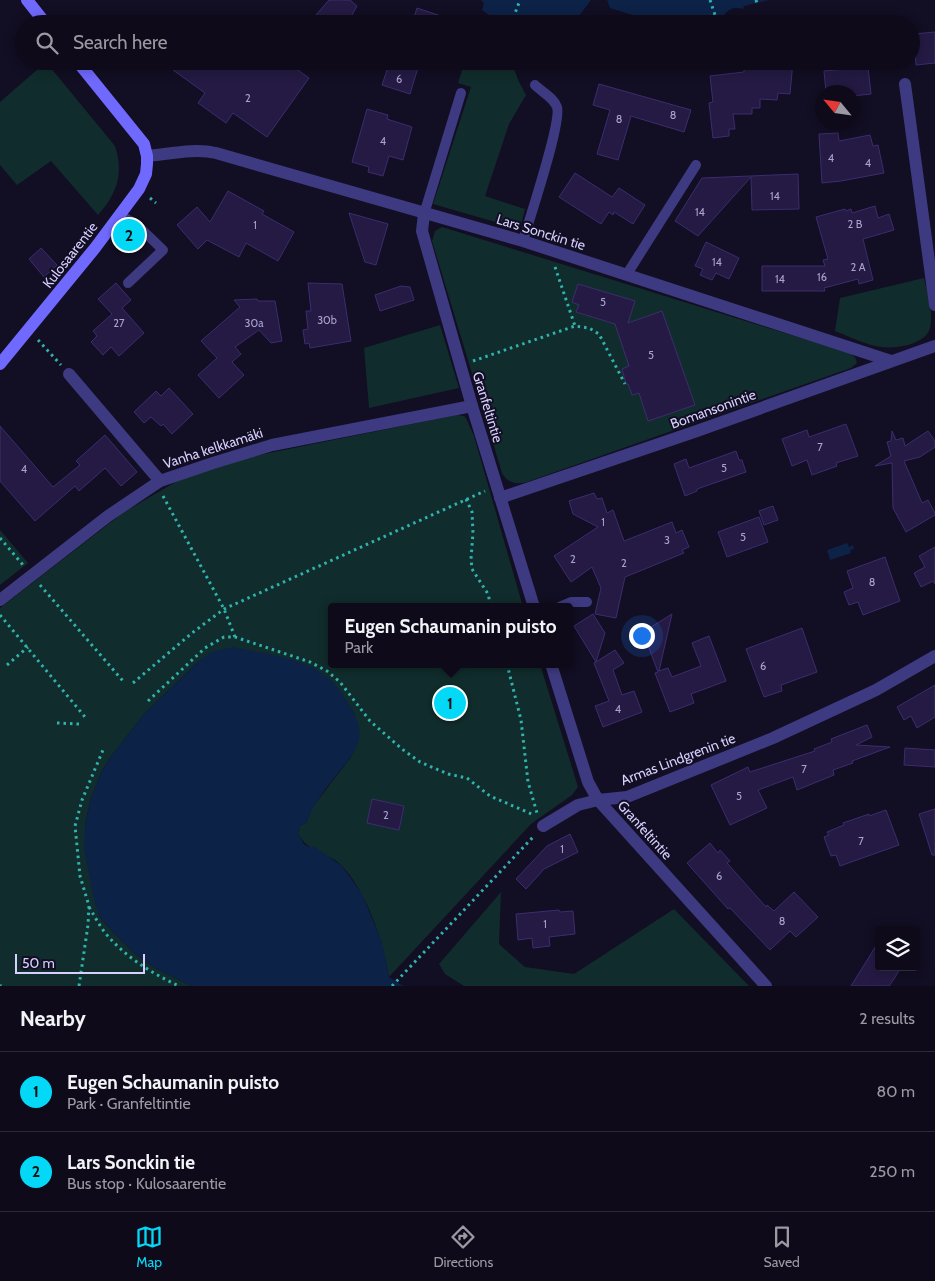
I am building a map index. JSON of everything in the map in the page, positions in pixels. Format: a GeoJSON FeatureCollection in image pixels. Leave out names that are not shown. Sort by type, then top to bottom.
{"type":"FeatureCollection","features":[{"type":"Feature","properties":{"kind":"street"},"geometry":{"type":"LineString","coordinates":[[27,0],[39,15]]}},
{"type":"Feature","properties":{"kind":"street"},"geometry":{"type":"LineString","coordinates":[[84,70],[144,144],[147,156]]}},
{"type":"Feature","properties":{"kind":"street"},"geometry":{"type":"LineString","coordinates":[[904,84],[935,304]]}},
{"type":"Feature","properties":{"kind":"street","name":"Lars Sonckin tie"},"geometry":{"type":"LineString","coordinates":[[147,156],[183,152],[216,153],[523,241],[891,361]]}},
{"type":"Feature","properties":{"kind":"street","name":"Kulosaarentie"},"geometry":{"type":"LineString","coordinates":[[0,364],[120,215],[139,188],[146,174],[147,156]]}},
{"type":"Feature","properties":{"kind":"street","name":"Granfeltintie"},"geometry":{"type":"LineString","coordinates":[[424,214],[422,231],[472,406],[533,603]]}},
{"type":"Feature","properties":{"kind":"street","name":"Bomansonintie"},"geometry":{"type":"LineString","coordinates":[[498,492],[685,435],[935,346]]}},
{"type":"Feature","properties":{"kind":"street"},"geometry":{"type":"LineString","coordinates":[[69,374],[160,481]]}},
{"type":"Feature","properties":{"kind":"street","name":"Vanha kelkkamäki"},"geometry":{"type":"LineString","coordinates":[[0,600],[108,516],[160,481],[272,445],[472,406]]}},
{"type":"Feature","properties":{"kind":"street","name":"Armas Lindgrenin tie"},"geometry":{"type":"LineString","coordinates":[[541,822],[578,805],[598,800],[627,797],[773,738],[876,690],[935,656]]}},
{"type":"Feature","properties":{"kind":"street","name":"Granfeltintie"},"geometry":{"type":"LineString","coordinates":[[552,668],[588,782],[598,800],[766,986]]}},
{"type":"Feature","properties":{"kind":"lane"},"geometry":{"type":"LineString","coordinates":[[523,241],[554,136],[558,109],[554,102],[536,85]]}},
{"type":"Feature","properties":{"kind":"lane"},"geometry":{"type":"LineString","coordinates":[[424,214],[462,92]]}},
{"type":"Feature","properties":{"kind":"lane"},"geometry":{"type":"LineString","coordinates":[[627,274],[696,165]]}},
{"type":"Feature","properties":{"kind":"lane"},"geometry":{"type":"LineString","coordinates":[[120,215],[138,225],[163,250],[128,283]]}},
{"type":"Feature","properties":{"kind":"lane"},"geometry":{"type":"LineString","coordinates":[[569,603],[587,602]]}},
{"type":"Feature","properties":{"kind":"path"},"geometry":{"type":"LineString","coordinates":[[515,15],[520,0]]}},
{"type":"Feature","properties":{"kind":"path"},"geometry":{"type":"LineString","coordinates":[[710,0],[715,15]]}},
{"type":"Feature","properties":{"kind":"path"},"geometry":{"type":"LineString","coordinates":[[554,252],[556,270],[575,326]]}},
{"type":"Feature","properties":{"kind":"path"},"geometry":{"type":"LineString","coordinates":[[460,365],[575,326],[589,328],[599,334],[625,384]]}},
{"type":"Feature","properties":{"kind":"path"},"geometry":{"type":"LineString","coordinates":[[27,332],[69,374]]}},
{"type":"Feature","properties":{"kind":"path"},"geometry":{"type":"LineString","coordinates":[[160,481],[163,495],[224,609],[235,638]]}},
{"type":"Feature","properties":{"kind":"path"},"geometry":{"type":"LineString","coordinates":[[133,683],[192,633],[224,609],[466,499],[498,492]]}},
{"type":"Feature","properties":{"kind":"path"},"geometry":{"type":"LineString","coordinates":[[466,499],[472,512],[472,569],[488,594],[490,603]]}},
{"type":"Feature","properties":{"kind":"path"},"geometry":{"type":"LineString","coordinates":[[0,538],[16,557]]}},
{"type":"Feature","properties":{"kind":"path"},"geometry":{"type":"LineString","coordinates":[[0,545],[5,544]]}},
{"type":"Feature","properties":{"kind":"path"},"geometry":{"type":"LineString","coordinates":[[32,576],[122,681]]}},
{"type":"Feature","properties":{"kind":"path"},"geometry":{"type":"LineString","coordinates":[[0,615],[85,717]]}},
{"type":"Feature","properties":{"kind":"path"},"geometry":{"type":"LineString","coordinates":[[148,701],[205,648],[224,638],[235,638],[310,662],[327,671],[340,682],[370,721],[420,762],[448,774],[467,778],[490,796],[541,822]]}},
{"type":"Feature","properties":{"kind":"path"},"geometry":{"type":"LineString","coordinates":[[7,665],[28,647]]}},
{"type":"Feature","properties":{"kind":"path"},"geometry":{"type":"LineString","coordinates":[[508,668],[521,720],[528,782],[541,822]]}},
{"type":"Feature","properties":{"kind":"path"},"geometry":{"type":"LineString","coordinates":[[57,723],[79,724]]}},
{"type":"Feature","properties":{"kind":"path"},"geometry":{"type":"LineString","coordinates":[[104,750],[82,800],[75,826],[80,876],[89,906],[103,930],[120,949],[140,964],[179,986]]}},
{"type":"Feature","properties":{"kind":"path"},"geometry":{"type":"LineString","coordinates":[[392,986],[541,822]]}},
{"type":"Feature","properties":{"kind":"path"},"geometry":{"type":"LineString","coordinates":[[79,986],[89,906]]}},
{"type":"Feature","properties":{"kind":"green space"},"geometry":{"type":"Polygon","coordinates":[[[37,70],[53,70],[115,146],[118,156],[119,175],[110,199],[98,215],[51,161],[17,185],[0,165],[0,102],[37,70]]]}},
{"type":"Feature","properties":{"kind":"green space"},"geometry":{"type":"Polygon","coordinates":[[[462,70],[514,70],[526,95],[509,124],[485,196],[525,209],[520,229],[433,204],[471,87],[458,83],[462,70]]]}},
{"type":"Feature","properties":{"kind":"green space"},"geometry":{"type":"Polygon","coordinates":[[[442,227],[849,353],[855,357],[857,363],[851,368],[527,482],[513,482],[502,473],[432,241],[435,231],[442,227]]]}},
{"type":"Feature","properties":{"kind":"green space"},"geometry":{"type":"Polygon","coordinates":[[[924,278],[930,303],[931,322],[927,334],[922,339],[915,343],[898,347],[882,347],[865,343],[835,331],[840,298],[924,278]]]}},
{"type":"Feature","properties":{"kind":"green space"},"geometry":{"type":"Polygon","coordinates":[[[440,325],[459,388],[369,408],[364,348],[440,325]]]}},
{"type":"Feature","properties":{"kind":"green space"},"geometry":{"type":"Polygon","coordinates":[[[457,415],[466,418],[474,436],[522,603],[328,603],[328,668],[541,668],[578,787],[572,795],[531,824],[389,977],[383,949],[373,919],[352,878],[338,862],[307,845],[298,833],[300,826],[307,822],[311,809],[351,757],[355,715],[338,689],[198,662],[144,714],[110,758],[101,773],[90,801],[85,826],[99,916],[135,954],[155,968],[192,986],[0,986],[0,608],[124,512],[179,480],[249,457],[457,415]]]}},
{"type":"Feature","properties":{"kind":"green space"},"geometry":{"type":"Polygon","coordinates":[[[0,530],[28,563],[0,585],[0,530]]]}},
{"type":"Feature","properties":{"kind":"green space"},"geometry":{"type":"Polygon","coordinates":[[[501,892],[499,944],[525,967],[574,974],[674,909],[749,986],[464,986],[445,974],[439,964],[501,892]]]}},
{"type":"Feature","properties":{"kind":"water"},"geometry":{"type":"Polygon","coordinates":[[[481,0],[591,0],[580,15],[489,15],[482,10],[484,3],[481,0]]]}},
{"type":"Feature","properties":{"kind":"water"},"geometry":{"type":"Polygon","coordinates":[[[607,0],[769,0],[744,6],[743,9],[731,9],[724,15],[632,15],[610,8],[607,0]]]}},
{"type":"Feature","properties":{"kind":"water"},"geometry":{"type":"Polygon","coordinates":[[[847,543],[849,547],[853,545],[854,549],[850,550],[851,553],[830,560],[827,550],[847,543]]]}},
{"type":"Feature","properties":{"kind":"water"},"geometry":{"type":"Polygon","coordinates":[[[233,647],[282,657],[317,670],[338,688],[354,714],[359,732],[359,742],[356,749],[322,794],[307,822],[300,826],[298,833],[304,844],[309,847],[315,847],[342,866],[362,894],[382,942],[389,977],[403,986],[192,986],[155,968],[135,954],[99,916],[84,849],[85,826],[90,801],[101,773],[110,758],[144,714],[198,662],[211,652],[233,647]]]}},
{"type":"Feature","properties":{"kind":"building"},"geometry":{"type":"Polygon","coordinates":[[[329,0],[350,0],[357,6],[352,15],[316,15],[329,0]]]}},
{"type":"Feature","properties":{"kind":"building"},"geometry":{"type":"Polygon","coordinates":[[[417,8],[438,15],[415,15],[417,8]]]}},
{"type":"Feature","properties":{"kind":"building"},"geometry":{"type":"Polygon","coordinates":[[[935,32],[935,63],[920,65],[920,33],[935,32]]]}},
{"type":"Feature","properties":{"kind":"building"},"geometry":{"type":"Polygon","coordinates":[[[173,70],[298,70],[309,78],[267,137],[233,113],[226,123],[198,103],[205,93],[173,70]]]}},
{"type":"Feature","properties":{"kind":"building"},"geometry":{"type":"Polygon","coordinates":[[[387,70],[417,70],[410,94],[382,85],[387,70]]]}},
{"type":"Feature","properties":{"kind":"building"},"geometry":{"type":"Polygon","coordinates":[[[744,70],[792,70],[790,94],[778,93],[777,100],[760,99],[760,108],[752,108],[752,114],[733,114],[735,129],[729,129],[729,136],[713,138],[709,103],[713,102],[710,76],[744,72],[744,70]]]}},
{"type":"Feature","properties":{"kind":"building"},"geometry":{"type":"Polygon","coordinates":[[[868,70],[871,94],[860,95],[860,85],[825,85],[824,71],[868,70]]]}},
{"type":"Feature","properties":{"kind":"building"},"geometry":{"type":"Polygon","coordinates":[[[599,84],[691,110],[684,132],[631,116],[618,160],[597,154],[610,110],[593,105],[599,84]]]}},
{"type":"Feature","properties":{"kind":"building"},"geometry":{"type":"Polygon","coordinates":[[[367,109],[388,115],[387,119],[412,127],[403,160],[389,156],[383,176],[368,172],[369,167],[352,162],[367,109]]]}},
{"type":"Feature","properties":{"kind":"building"},"geometry":{"type":"Polygon","coordinates":[[[838,133],[839,141],[870,135],[873,146],[878,145],[884,173],[822,183],[819,134],[838,133]]]}},
{"type":"Feature","properties":{"kind":"building"},"geometry":{"type":"Polygon","coordinates":[[[575,173],[612,197],[619,188],[645,205],[633,224],[614,212],[613,215],[609,212],[601,224],[559,197],[575,173]]]}},
{"type":"Feature","properties":{"kind":"building"},"geometry":{"type":"Polygon","coordinates":[[[798,174],[799,209],[752,210],[751,177],[698,236],[675,221],[702,178],[798,174]]]}},
{"type":"Feature","properties":{"kind":"building"},"geometry":{"type":"Polygon","coordinates":[[[228,191],[264,211],[262,214],[294,232],[278,261],[246,243],[239,257],[207,240],[198,249],[177,225],[197,207],[210,222],[228,191]]]}},
{"type":"Feature","properties":{"kind":"building"},"geometry":{"type":"Polygon","coordinates":[[[875,206],[878,218],[889,214],[894,230],[863,239],[873,280],[859,284],[858,279],[824,288],[825,291],[762,291],[762,266],[825,266],[823,260],[828,259],[816,217],[845,209],[846,211],[851,209],[852,213],[875,206]]]}},
{"type":"Feature","properties":{"kind":"building"},"geometry":{"type":"Polygon","coordinates":[[[349,213],[388,224],[376,265],[365,262],[349,213]]]}},
{"type":"Feature","properties":{"kind":"building"},"geometry":{"type":"Polygon","coordinates":[[[706,242],[739,258],[729,279],[716,273],[712,280],[700,275],[703,269],[695,266],[706,242]]]}},
{"type":"Feature","properties":{"kind":"building"},"geometry":{"type":"Polygon","coordinates":[[[41,248],[57,265],[44,277],[29,259],[41,248]]]}},
{"type":"Feature","properties":{"kind":"building"},"geometry":{"type":"Polygon","coordinates":[[[116,283],[131,300],[122,308],[144,333],[119,356],[111,347],[103,355],[91,342],[97,336],[93,331],[112,314],[98,299],[116,283]]]}},
{"type":"Feature","properties":{"kind":"building"},"geometry":{"type":"Polygon","coordinates":[[[308,283],[342,284],[351,341],[310,348],[309,343],[305,344],[303,330],[308,329],[306,311],[311,311],[308,283]]]}},
{"type":"Feature","properties":{"kind":"building"},"geometry":{"type":"Polygon","coordinates":[[[578,284],[635,301],[628,323],[662,311],[695,405],[648,421],[639,393],[632,395],[628,384],[626,384],[622,369],[629,366],[615,324],[576,312],[579,305],[572,302],[578,284]]]}},
{"type":"Feature","properties":{"kind":"building"},"geometry":{"type":"Polygon","coordinates":[[[401,286],[410,287],[414,300],[380,311],[375,295],[401,286]]]}},
{"type":"Feature","properties":{"kind":"building"},"geometry":{"type":"Polygon","coordinates":[[[257,299],[258,301],[275,301],[282,341],[271,343],[259,330],[235,347],[241,354],[232,362],[244,375],[219,398],[198,375],[217,358],[201,341],[240,307],[234,300],[257,299]]]}},
{"type":"Feature","properties":{"kind":"building"},"geometry":{"type":"Polygon","coordinates":[[[169,388],[193,414],[172,434],[163,424],[161,426],[151,417],[144,423],[134,412],[156,391],[161,396],[169,388]]]}},
{"type":"Feature","properties":{"kind":"building"},"geometry":{"type":"Polygon","coordinates":[[[846,424],[858,456],[836,463],[837,466],[812,475],[807,460],[792,466],[782,439],[807,430],[809,437],[846,424]]]}},
{"type":"Feature","properties":{"kind":"building"},"geometry":{"type":"Polygon","coordinates":[[[0,426],[53,487],[80,465],[76,461],[105,435],[137,472],[121,486],[105,468],[79,491],[75,486],[35,521],[0,481],[0,426]]]}},
{"type":"Feature","properties":{"kind":"building"},"geometry":{"type":"Polygon","coordinates":[[[892,431],[896,440],[903,438],[905,446],[928,431],[935,441],[935,447],[920,457],[904,461],[922,503],[928,500],[935,513],[935,515],[906,532],[893,508],[892,463],[875,466],[891,456],[887,442],[891,441],[892,431]]]}},
{"type":"Feature","properties":{"kind":"building"},"geometry":{"type":"Polygon","coordinates":[[[736,451],[739,460],[742,460],[746,472],[697,489],[697,491],[685,496],[674,464],[686,459],[689,468],[736,451]]]}},
{"type":"Feature","properties":{"kind":"building"},"geometry":{"type":"Polygon","coordinates":[[[594,493],[597,499],[602,498],[607,513],[613,510],[624,541],[672,522],[676,533],[682,530],[689,547],[682,550],[684,553],[625,577],[616,618],[595,614],[601,588],[592,567],[571,582],[554,556],[598,527],[573,514],[569,501],[594,493]]]}},
{"type":"Feature","properties":{"kind":"building"},"geometry":{"type":"Polygon","coordinates":[[[773,506],[778,520],[764,525],[759,511],[773,506]]]}},
{"type":"Feature","properties":{"kind":"building"},"geometry":{"type":"Polygon","coordinates":[[[759,517],[768,542],[727,557],[718,532],[759,517]]]}},
{"type":"Feature","properties":{"kind":"building"},"geometry":{"type":"Polygon","coordinates":[[[935,547],[935,584],[933,581],[921,587],[914,573],[925,567],[919,556],[935,547]]]}},
{"type":"Feature","properties":{"kind":"building"},"geometry":{"type":"Polygon","coordinates":[[[885,557],[900,601],[863,615],[858,602],[849,605],[844,592],[853,588],[847,571],[885,557]]]}},
{"type":"Feature","properties":{"kind":"building"},"geometry":{"type":"Polygon","coordinates":[[[593,614],[605,633],[596,662],[574,626],[593,614]]]}},
{"type":"Feature","properties":{"kind":"building"},"geometry":{"type":"Polygon","coordinates":[[[672,614],[659,671],[668,668],[672,677],[701,666],[692,643],[709,636],[726,681],[691,694],[694,703],[670,712],[655,673],[658,672],[643,632],[672,614]]]}},
{"type":"Feature","properties":{"kind":"building"},"geometry":{"type":"Polygon","coordinates":[[[802,628],[817,672],[781,685],[782,691],[764,697],[746,649],[802,628]]]}},
{"type":"Feature","properties":{"kind":"building"},"geometry":{"type":"Polygon","coordinates":[[[615,650],[624,663],[613,670],[622,695],[634,691],[642,712],[603,727],[595,706],[609,701],[594,663],[615,650]]]}},
{"type":"Feature","properties":{"kind":"building"},"geometry":{"type":"Polygon","coordinates":[[[935,685],[935,717],[917,728],[911,716],[904,720],[897,707],[935,685]]]}},
{"type":"Feature","properties":{"kind":"building"},"geometry":{"type":"Polygon","coordinates":[[[867,725],[872,737],[856,745],[890,747],[852,761],[853,763],[833,770],[834,775],[797,790],[793,777],[758,790],[767,808],[730,825],[711,785],[748,767],[750,772],[815,751],[814,749],[832,742],[831,739],[867,725]]]}},
{"type":"Feature","properties":{"kind":"building"},"geometry":{"type":"Polygon","coordinates":[[[905,748],[935,750],[935,767],[904,765],[905,748]]]}},
{"type":"Feature","properties":{"kind":"building"},"geometry":{"type":"Polygon","coordinates":[[[372,799],[404,806],[399,830],[367,823],[372,799]]]}},
{"type":"Feature","properties":{"kind":"building"},"geometry":{"type":"Polygon","coordinates":[[[935,809],[935,855],[932,855],[919,814],[935,809]]]}},
{"type":"Feature","properties":{"kind":"building"},"geometry":{"type":"Polygon","coordinates":[[[886,810],[899,845],[840,866],[836,855],[831,856],[824,837],[829,835],[827,832],[844,825],[843,823],[886,810]]]}},
{"type":"Feature","properties":{"kind":"building"},"geometry":{"type":"Polygon","coordinates":[[[570,834],[578,852],[544,869],[526,889],[516,879],[547,846],[570,834]]]}},
{"type":"Feature","properties":{"kind":"building"},"geometry":{"type":"Polygon","coordinates":[[[710,843],[718,853],[720,850],[730,861],[727,863],[766,907],[767,905],[774,911],[794,892],[818,917],[796,937],[790,931],[770,950],[730,908],[728,909],[687,863],[710,843]]]}},
{"type":"Feature","properties":{"kind":"building"},"geometry":{"type":"Polygon","coordinates":[[[559,910],[560,912],[573,911],[575,934],[549,937],[550,946],[533,948],[532,938],[518,940],[516,914],[559,910]]]}},
{"type":"Feature","properties":{"kind":"building"},"geometry":{"type":"Polygon","coordinates":[[[875,947],[875,971],[899,971],[889,986],[851,986],[875,947]]]}},
{"type":"Feature","properties":{"kind":"place","name":"Lars Sonckin tie"},"geometry":{"type":"Point","coordinates":[129,235]}},
{"type":"Feature","properties":{"kind":"place","name":"Eugen Schaumanin puisto"},"geometry":{"type":"Point","coordinates":[450,703]}}]}
